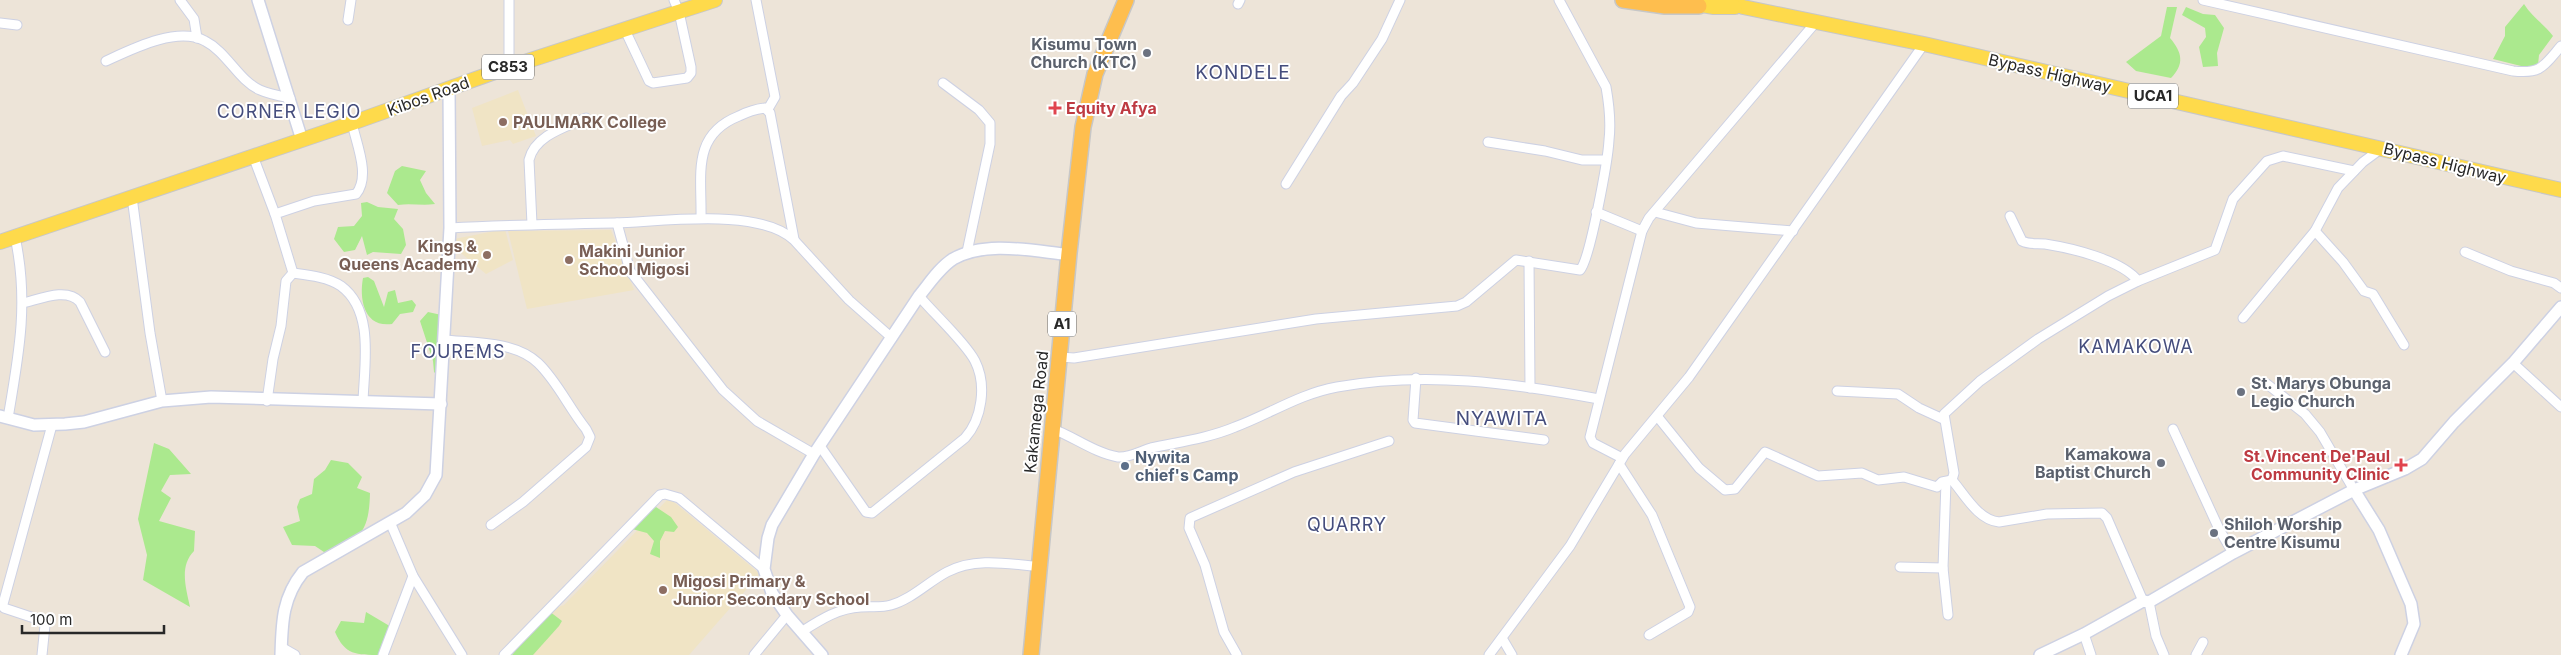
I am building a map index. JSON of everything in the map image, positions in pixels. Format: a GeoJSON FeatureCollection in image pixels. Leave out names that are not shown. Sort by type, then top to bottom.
{"type":"FeatureCollection","features":[{"type":"Feature","properties":{"kind":"highway","name":"Kakamega Road"},"geometry":{"type":"LineString","coordinates":[[1025,655],[1063,254],[1081,117],[1091,74],[1120,0]]}},
{"type":"Feature","properties":{"kind":"highway","name":"Kakamega Road"},"geometry":{"type":"LineString","coordinates":[[1031,655],[1072,216],[1086,112],[1096,74],[1126,0]]}},
{"type":"Feature","properties":{"kind":"highway"},"geometry":{"type":"LineString","coordinates":[[1623,0],[1665,6],[1699,6]]}},
{"type":"Feature","properties":{"kind":"main road","name":"Kibos Road"},"geometry":{"type":"LineString","coordinates":[[0,242],[352,123],[509,67],[625,30],[677,6],[715,0]]}},
{"type":"Feature","properties":{"kind":"main road","name":"Bypass Highway"},"geometry":{"type":"LineString","coordinates":[[1678,0],[1699,6],[1743,8],[1924,44],[2561,190]]}},
{"type":"Feature","properties":{"kind":"main road","name":"Bypass Highway"},"geometry":{"type":"LineString","coordinates":[[1723,0],[1743,8]]}},
{"type":"Feature","properties":{"kind":"street"},"geometry":{"type":"LineString","coordinates":[[180,0],[194,19],[197,38]]}},
{"type":"Feature","properties":{"kind":"street"},"geometry":{"type":"LineString","coordinates":[[258,0],[302,140]]}},
{"type":"Feature","properties":{"kind":"street"},"geometry":{"type":"LineString","coordinates":[[348,20],[352,0]]}},
{"type":"Feature","properties":{"kind":"street"},"geometry":{"type":"LineString","coordinates":[[509,0],[509,67]]}},
{"type":"Feature","properties":{"kind":"street"},"geometry":{"type":"LineString","coordinates":[[756,0],[775,97],[768,109],[794,240]]}},
{"type":"Feature","properties":{"kind":"street"},"geometry":{"type":"LineString","coordinates":[[1286,184],[1341,96],[1353,82],[1382,39],[1400,0]]}},
{"type":"Feature","properties":{"kind":"street"},"geometry":{"type":"LineString","coordinates":[[1060,356],[1074,358],[1316,318],[1457,306],[1466,302],[1516,260],[1580,270],[1585,260],[1596,212],[1610,138],[1606,87],[1559,0]]}},
{"type":"Feature","properties":{"kind":"street"},"geometry":{"type":"LineString","coordinates":[[2203,0],[2532,73],[2540,70],[2561,46]]}},
{"type":"Feature","properties":{"kind":"street"},"geometry":{"type":"LineString","coordinates":[[625,30],[649,81],[653,83],[687,78],[691,73],[691,67],[677,6]]}},
{"type":"Feature","properties":{"kind":"street"},"geometry":{"type":"LineString","coordinates":[[0,22],[17,25]]}},
{"type":"Feature","properties":{"kind":"street"},"geometry":{"type":"LineString","coordinates":[[1649,636],[1688,612],[1690,606],[1652,515],[1620,461],[1591,442],[1599,399],[1642,231],[1655,212],[1816,22]]}},
{"type":"Feature","properties":{"kind":"street"},"geometry":{"type":"LineString","coordinates":[[106,61],[146,42],[170,38],[197,38],[213,46],[259,90],[290,98]]}},
{"type":"Feature","properties":{"kind":"street"},"geometry":{"type":"LineString","coordinates":[[1489,655],[1570,546],[1620,461],[1689,377],[1924,44]]}},
{"type":"Feature","properties":{"kind":"street"},"geometry":{"type":"LineString","coordinates":[[943,83],[979,110],[990,123],[990,144],[967,252]]}},
{"type":"Feature","properties":{"kind":"street"},"geometry":{"type":"LineString","coordinates":[[295,655],[281,651],[284,605],[293,584],[303,572],[417,505],[431,487],[436,475],[450,228],[449,88]]}},
{"type":"Feature","properties":{"kind":"street"},"geometry":{"type":"LineString","coordinates":[[701,218],[703,153],[710,135],[729,120],[755,110],[768,109]]}},
{"type":"Feature","properties":{"kind":"street"},"geometry":{"type":"LineString","coordinates":[[532,224],[531,151],[549,135],[586,118]]}},
{"type":"Feature","properties":{"kind":"street"},"geometry":{"type":"LineString","coordinates":[[275,214],[314,201],[356,194],[360,189],[362,168],[352,123]]}},
{"type":"Feature","properties":{"kind":"street"},"geometry":{"type":"LineString","coordinates":[[1488,142],[1545,151],[1582,160],[1606,160]]}},
{"type":"Feature","properties":{"kind":"street"},"geometry":{"type":"LineString","coordinates":[[2243,318],[2316,231],[2338,188],[2354,171],[2382,148]]}},
{"type":"Feature","properties":{"kind":"street"},"geometry":{"type":"LineString","coordinates":[[253,156],[275,214],[293,273]]}},
{"type":"Feature","properties":{"kind":"street"},"geometry":{"type":"LineString","coordinates":[[1948,615],[1943,568],[1949,481],[1954,473],[1943,419],[1945,411],[1980,381],[2038,339],[2108,296],[2138,280],[2214,250],[2232,199],[2271,158],[2283,156],[2354,171]]}},
{"type":"Feature","properties":{"kind":"street"},"geometry":{"type":"LineString","coordinates":[[132,197],[150,334],[162,401]]}},
{"type":"Feature","properties":{"kind":"street"},"geometry":{"type":"LineString","coordinates":[[1596,212],[1642,231]]}},
{"type":"Feature","properties":{"kind":"street"},"geometry":{"type":"LineString","coordinates":[[1655,212],[1696,223],[1793,230]]}},
{"type":"Feature","properties":{"kind":"street"},"geometry":{"type":"LineString","coordinates":[[2010,216],[2022,241],[2058,247],[2108,261],[2131,272],[2138,280]]}},
{"type":"Feature","properties":{"kind":"street"},"geometry":{"type":"LineString","coordinates":[[450,228],[532,224],[617,223],[701,218],[768,225],[784,232],[794,240],[849,300],[892,338]]}},
{"type":"Feature","properties":{"kind":"street"},"geometry":{"type":"LineString","coordinates":[[617,223],[630,271],[723,390],[757,421],[817,450],[866,512],[872,513],[965,438],[974,427],[981,399],[980,380],[975,362],[919,296]]}},
{"type":"Feature","properties":{"kind":"street"},"geometry":{"type":"LineString","coordinates":[[2316,231],[2343,262],[2364,291],[2373,294],[2404,345]]}},
{"type":"Feature","properties":{"kind":"street"},"geometry":{"type":"LineString","coordinates":[[15,237],[23,276],[23,303],[4,417],[34,425],[84,422],[162,401],[211,397],[267,401],[441,404]]}},
{"type":"Feature","properties":{"kind":"street"},"geometry":{"type":"LineString","coordinates":[[822,655],[787,616],[772,592],[764,569],[772,525],[817,450],[919,296],[938,272],[952,260],[967,252],[992,248],[1063,254]]}},
{"type":"Feature","properties":{"kind":"street"},"geometry":{"type":"LineString","coordinates":[[2465,252],[2511,271],[2554,284],[2561,288]]}},
{"type":"Feature","properties":{"kind":"street"},"geometry":{"type":"LineString","coordinates":[[1529,261],[1530,388]]}},
{"type":"Feature","properties":{"kind":"street"},"geometry":{"type":"LineString","coordinates":[[267,401],[273,359],[281,326],[286,281],[293,273]]}},
{"type":"Feature","properties":{"kind":"street"},"geometry":{"type":"LineString","coordinates":[[293,273],[319,278],[340,285],[355,300],[363,325],[363,402]]}},
{"type":"Feature","properties":{"kind":"street"},"geometry":{"type":"LineString","coordinates":[[23,303],[65,294],[75,296],[80,302],[105,352]]}},
{"type":"Feature","properties":{"kind":"street"},"geometry":{"type":"LineString","coordinates":[[2040,655],[2146,602],[2233,553],[2354,490],[2405,469],[2422,458],[2454,422],[2513,364],[2561,307]]}},
{"type":"Feature","properties":{"kind":"street"},"geometry":{"type":"LineString","coordinates":[[444,340],[511,349],[530,357],[542,368],[589,433],[590,440],[586,447],[523,502],[491,525]]}},
{"type":"Feature","properties":{"kind":"street"},"geometry":{"type":"LineString","coordinates":[[2513,364],[2561,407]]}},
{"type":"Feature","properties":{"kind":"street"},"geometry":{"type":"LineString","coordinates":[[1052,429],[1112,455],[1126,457],[1141,451],[1233,428],[1278,406],[1324,390],[1416,378],[1447,378],[1599,399]]}},
{"type":"Feature","properties":{"kind":"street"},"geometry":{"type":"LineString","coordinates":[[1416,378],[1413,420],[1415,424],[1544,440]]}},
{"type":"Feature","properties":{"kind":"street"},"geometry":{"type":"LineString","coordinates":[[2267,384],[2305,414],[2320,432],[2379,530],[2411,604],[2414,624],[2401,655]]}},
{"type":"Feature","properties":{"kind":"street"},"geometry":{"type":"LineString","coordinates":[[1837,392],[1898,394],[1915,406],[1943,419]]}},
{"type":"Feature","properties":{"kind":"street"},"geometry":{"type":"LineString","coordinates":[[1657,416],[1699,468],[1725,490],[1736,489],[1765,452],[1818,476],[1862,473],[1878,480],[1904,477],[1937,487],[1949,481]]}},
{"type":"Feature","properties":{"kind":"street"},"geometry":{"type":"LineString","coordinates":[[42,655],[45,626],[43,621],[4,608],[2,604],[52,425]]}},
{"type":"Feature","properties":{"kind":"street"},"geometry":{"type":"LineString","coordinates":[[2173,429],[2219,529],[2233,553]]}},
{"type":"Feature","properties":{"kind":"street"},"geometry":{"type":"LineString","coordinates":[[1237,655],[1224,632],[1205,565],[1189,528],[1190,518],[1294,472],[1389,441]]}},
{"type":"Feature","properties":{"kind":"street"},"geometry":{"type":"LineString","coordinates":[[1949,481],[1982,516],[1991,521],[2047,514],[2102,513],[2107,518],[2146,602],[2164,655]]}},
{"type":"Feature","properties":{"kind":"street"},"geometry":{"type":"LineString","coordinates":[[504,655],[660,495],[665,494],[679,498],[764,569]]}},
{"type":"Feature","properties":{"kind":"street"},"geometry":{"type":"LineString","coordinates":[[390,522],[413,576],[462,655]]}},
{"type":"Feature","properties":{"kind":"street"},"geometry":{"type":"LineString","coordinates":[[801,632],[823,617],[841,610],[861,607],[878,608],[893,605],[948,571],[976,562],[1033,566]]}},
{"type":"Feature","properties":{"kind":"street"},"geometry":{"type":"LineString","coordinates":[[1900,567],[1943,568]]}},
{"type":"Feature","properties":{"kind":"street"},"geometry":{"type":"LineString","coordinates":[[382,655],[413,576]]}},
{"type":"Feature","properties":{"kind":"street"},"geometry":{"type":"LineString","coordinates":[[754,655],[787,616]]}},
{"type":"Feature","properties":{"kind":"street"},"geometry":{"type":"LineString","coordinates":[[2084,634],[2091,655]]}},
{"type":"Feature","properties":{"kind":"street"},"geometry":{"type":"LineString","coordinates":[[1502,638],[1512,655]]}},
{"type":"Feature","properties":{"kind":"street"},"geometry":{"type":"LineString","coordinates":[[2196,655],[2203,642]]}},
{"type":"Feature","properties":{"kind":"shaded area","name":"PAULMARK College"},"geometry":{"type":"Polygon","coordinates":[[[518,90],[536,136],[513,144],[510,140],[482,146],[472,108],[518,90]]]}},
{"type":"Feature","properties":{"kind":"shaded area","name":"Kings & Queens Academy"},"geometry":{"type":"Polygon","coordinates":[[[505,229],[513,260],[486,274],[456,249],[454,239],[505,229]]]}},
{"type":"Feature","properties":{"kind":"shaded area","name":"Makini Junior School Migosi"},"geometry":{"type":"Polygon","coordinates":[[[611,230],[634,290],[527,309],[508,231],[611,230]]]}},
{"type":"Feature","properties":{"kind":"shaded area","name":"Migosi Primary & Junior Secondary School"},"geometry":{"type":"Polygon","coordinates":[[[669,498],[760,574],[689,655],[513,655],[556,608],[564,605],[669,498]]]}},
{"type":"Feature","properties":{"kind":"green space"},"geometry":{"type":"Polygon","coordinates":[[[2524,4],[2553,36],[2539,55],[2538,65],[2529,68],[2493,59],[2505,36],[2505,27],[2524,4]]]}},
{"type":"Feature","properties":{"kind":"green space"},"geometry":{"type":"Polygon","coordinates":[[[2167,7],[2177,7],[2170,38],[2179,53],[2180,63],[2178,68],[2171,78],[2136,71],[2126,62],[2161,36],[2167,7]]]}},
{"type":"Feature","properties":{"kind":"green space"},"geometry":{"type":"Polygon","coordinates":[[[2186,7],[2203,14],[2215,15],[2224,28],[2217,53],[2218,66],[2203,67],[2199,47],[2206,37],[2205,28],[2182,15],[2186,7]]]}},
{"type":"Feature","properties":{"kind":"green space"},"geometry":{"type":"Polygon","coordinates":[[[402,166],[426,171],[420,180],[426,193],[435,204],[398,205],[387,193],[395,171],[402,166]]]}},
{"type":"Feature","properties":{"kind":"green space"},"geometry":{"type":"Polygon","coordinates":[[[367,202],[378,207],[398,209],[394,219],[403,229],[406,245],[401,254],[373,252],[367,255],[362,236],[355,250],[344,252],[334,239],[338,227],[354,226],[362,216],[361,203],[367,202]]]}},
{"type":"Feature","properties":{"kind":"green space"},"geometry":{"type":"Polygon","coordinates":[[[368,277],[374,281],[384,307],[388,292],[395,290],[398,303],[412,300],[416,305],[413,312],[400,314],[392,324],[383,324],[369,317],[362,295],[363,278],[368,277]]]}},
{"type":"Feature","properties":{"kind":"green space"},"geometry":{"type":"Polygon","coordinates":[[[428,312],[446,316],[439,377],[434,372],[433,361],[420,321],[428,312]]]}},
{"type":"Feature","properties":{"kind":"green space"},"geometry":{"type":"Polygon","coordinates":[[[154,443],[169,449],[191,474],[170,475],[161,491],[171,498],[159,521],[195,531],[194,551],[186,563],[185,570],[190,607],[143,580],[147,555],[138,519],[154,443]]]}},
{"type":"Feature","properties":{"kind":"green space"},"geometry":{"type":"Polygon","coordinates":[[[331,460],[348,463],[362,477],[357,488],[370,493],[368,517],[361,532],[349,544],[330,556],[315,546],[292,545],[283,527],[300,521],[297,507],[300,499],[312,494],[314,479],[325,470],[331,460]]]}},
{"type":"Feature","properties":{"kind":"green space"},"geometry":{"type":"Polygon","coordinates":[[[656,507],[671,517],[678,527],[674,532],[665,531],[660,541],[660,558],[650,554],[654,541],[647,533],[632,529],[656,507]]]}},
{"type":"Feature","properties":{"kind":"green space"},"geometry":{"type":"Polygon","coordinates":[[[549,611],[562,621],[559,626],[533,655],[512,655],[549,611]]]}},
{"type":"Feature","properties":{"kind":"green space"},"geometry":{"type":"Polygon","coordinates":[[[366,612],[393,628],[381,655],[365,655],[352,652],[343,645],[335,632],[341,621],[364,623],[366,612]]]}},
{"type":"Feature","properties":{"kind":"place","name":"Kisumu Town Church (KTC)"},"geometry":{"type":"Point","coordinates":[1147,53]}},
{"type":"Feature","properties":{"kind":"place","name":"Equity Afya"},"geometry":{"type":"Point","coordinates":[1055,108]}},
{"type":"Feature","properties":{"kind":"place","name":"PAULMARK College"},"geometry":{"type":"Point","coordinates":[503,122]}},
{"type":"Feature","properties":{"kind":"place","name":"Kings & Queens Academy"},"geometry":{"type":"Point","coordinates":[487,255]}},
{"type":"Feature","properties":{"kind":"place","name":"Makini Junior School Migosi"},"geometry":{"type":"Point","coordinates":[569,260]}},
{"type":"Feature","properties":{"kind":"place","name":"St. Marys Obunga Legio Church"},"geometry":{"type":"Point","coordinates":[2241,392]}},
{"type":"Feature","properties":{"kind":"place","name":"Kamakowa Baptist Church"},"geometry":{"type":"Point","coordinates":[2161,463]}},
{"type":"Feature","properties":{"kind":"place","name":"St.Vincent De'Paul Community Clinic"},"geometry":{"type":"Point","coordinates":[2401,465]}},
{"type":"Feature","properties":{"kind":"place","name":"Nywita chief's Camp"},"geometry":{"type":"Point","coordinates":[1125,466]}},
{"type":"Feature","properties":{"kind":"place","name":"Shiloh Worship Centre Kisumu"},"geometry":{"type":"Point","coordinates":[2214,533]}},
{"type":"Feature","properties":{"kind":"place","name":"Migosi Primary & Junior Secondary School"},"geometry":{"type":"Point","coordinates":[663,590]}},
{"type":"Feature","properties":{"kind":"district","name":"KONDELE"},"geometry":{"type":"Point","coordinates":[1243,72]}},
{"type":"Feature","properties":{"kind":"district","name":"CORNER LEGIO"},"geometry":{"type":"Point","coordinates":[289,112]}},
{"type":"Feature","properties":{"kind":"district","name":"KAMAKOWA"},"geometry":{"type":"Point","coordinates":[2136,347]}},
{"type":"Feature","properties":{"kind":"district","name":"FOUREMS"},"geometry":{"type":"Point","coordinates":[458,352]}},
{"type":"Feature","properties":{"kind":"district","name":"NYAWITA"},"geometry":{"type":"Point","coordinates":[1502,418]}},
{"type":"Feature","properties":{"kind":"district","name":"QUARRY"},"geometry":{"type":"Point","coordinates":[1347,525]}}]}
